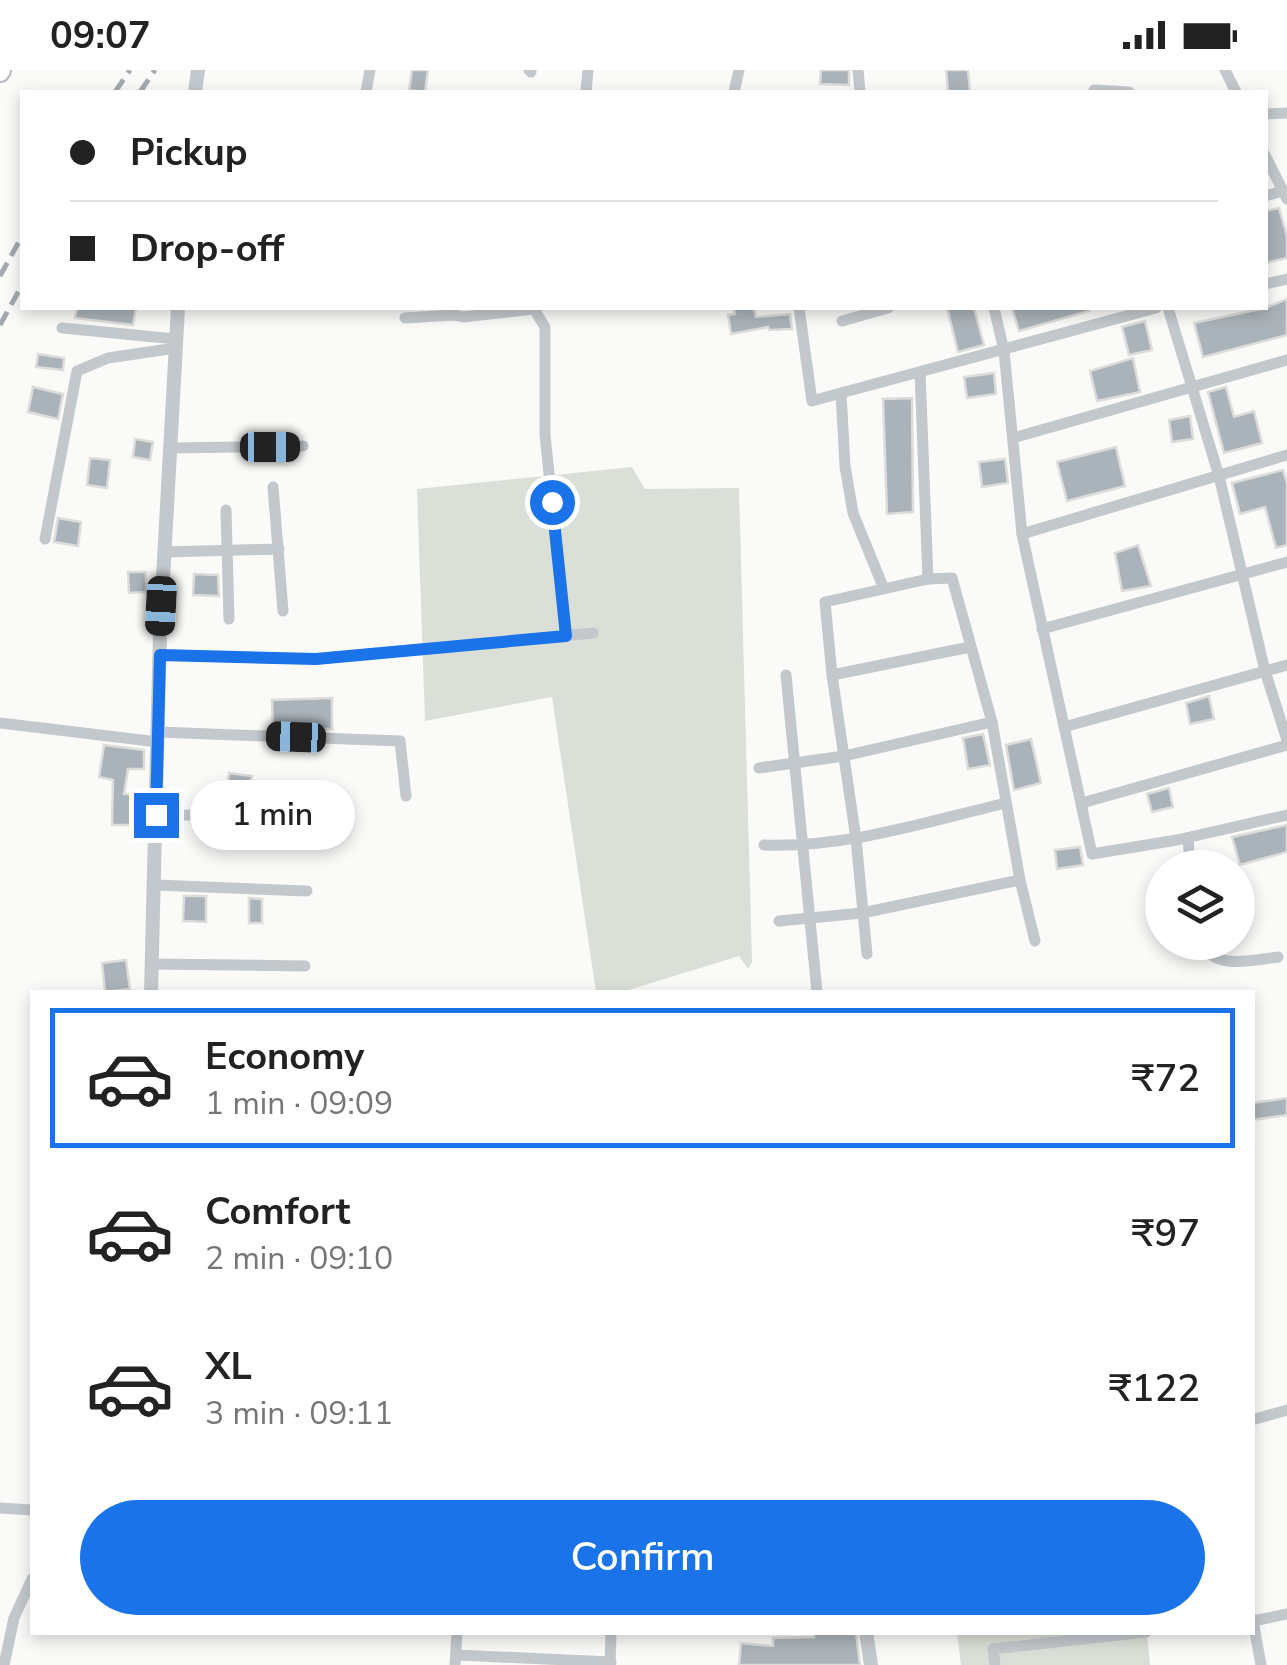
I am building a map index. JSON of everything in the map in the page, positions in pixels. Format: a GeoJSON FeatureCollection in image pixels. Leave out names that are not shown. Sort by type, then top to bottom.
{"type":"FeatureCollection","features":[{"type":"Feature","properties":{"kind":"street"},"geometry":{"type":"LineString","coordinates":[[1268,161],[1286,197],[1287,215]]}},
{"type":"Feature","properties":{"kind":"street"},"geometry":{"type":"LineString","coordinates":[[151,990],[164,552],[178,310]]}},
{"type":"Feature","properties":{"kind":"street"},"geometry":{"type":"LineString","coordinates":[[405,318],[451,311],[463,317],[525,310]]}},
{"type":"Feature","properties":{"kind":"street"},"geometry":{"type":"LineString","coordinates":[[535,310],[545,326],[545,435],[566,636]]}},
{"type":"Feature","properties":{"kind":"street"},"geometry":{"type":"LineString","coordinates":[[798,310],[812,401],[1149,310]]}},
{"type":"Feature","properties":{"kind":"street"},"geometry":{"type":"LineString","coordinates":[[842,321],[881,310]]}},
{"type":"Feature","properties":{"kind":"street"},"geometry":{"type":"LineString","coordinates":[[994,310],[1004,350],[1022,534],[1092,854],[1188,838],[1287,815]]}},
{"type":"Feature","properties":{"kind":"street"},"geometry":{"type":"LineString","coordinates":[[1082,802],[1287,742],[1265,671],[1219,476],[1169,310]]}},
{"type":"Feature","properties":{"kind":"street"},"geometry":{"type":"LineString","coordinates":[[62,328],[176,344]]}},
{"type":"Feature","properties":{"kind":"street"},"geometry":{"type":"LineString","coordinates":[[44,539],[76,371],[108,358],[176,344]]}},
{"type":"Feature","properties":{"kind":"street"},"geometry":{"type":"LineString","coordinates":[[1014,438],[1287,360]]}},
{"type":"Feature","properties":{"kind":"street"},"geometry":{"type":"LineString","coordinates":[[920,372],[928,579]]}},
{"type":"Feature","properties":{"kind":"street"},"geometry":{"type":"LineString","coordinates":[[841,393],[845,466],[853,512],[884,588]]}},
{"type":"Feature","properties":{"kind":"street"},"geometry":{"type":"LineString","coordinates":[[170,448],[303,446]]}},
{"type":"Feature","properties":{"kind":"street"},"geometry":{"type":"LineString","coordinates":[[1022,534],[1287,456]]}},
{"type":"Feature","properties":{"kind":"street"},"geometry":{"type":"LineString","coordinates":[[273,488],[284,611]]}},
{"type":"Feature","properties":{"kind":"street"},"geometry":{"type":"LineString","coordinates":[[226,510],[228,619]]}},
{"type":"Feature","properties":{"kind":"street"},"geometry":{"type":"LineString","coordinates":[[164,552],[279,550]]}},
{"type":"Feature","properties":{"kind":"street"},"geometry":{"type":"LineString","coordinates":[[1042,629],[1287,562]]}},
{"type":"Feature","properties":{"kind":"street"},"geometry":{"type":"LineString","coordinates":[[867,954],[826,602],[928,579],[952,578],[992,722],[1035,941]]}},
{"type":"Feature","properties":{"kind":"street"},"geometry":{"type":"LineString","coordinates":[[160,655],[316,659],[593,633]]}},
{"type":"Feature","properties":{"kind":"street"},"geometry":{"type":"LineString","coordinates":[[832,676],[970,646]]}},
{"type":"Feature","properties":{"kind":"street"},"geometry":{"type":"LineString","coordinates":[[1064,726],[1287,665]]}},
{"type":"Feature","properties":{"kind":"street"},"geometry":{"type":"LineString","coordinates":[[786,675],[817,990]]}},
{"type":"Feature","properties":{"kind":"street"},"geometry":{"type":"LineString","coordinates":[[759,768],[844,756],[992,722]]}},
{"type":"Feature","properties":{"kind":"street"},"geometry":{"type":"LineString","coordinates":[[0,723],[158,737],[400,741],[406,796]]}},
{"type":"Feature","properties":{"kind":"street"},"geometry":{"type":"LineString","coordinates":[[764,845],[803,846],[856,838],[1006,803]]}},
{"type":"Feature","properties":{"kind":"street"},"geometry":{"type":"LineString","coordinates":[[156,815],[310,815]]}},
{"type":"Feature","properties":{"kind":"street"},"geometry":{"type":"LineString","coordinates":[[1188,838],[1189,850]]}},
{"type":"Feature","properties":{"kind":"street"},"geometry":{"type":"LineString","coordinates":[[779,921],[862,913],[1020,880]]}},
{"type":"Feature","properties":{"kind":"street"},"geometry":{"type":"LineString","coordinates":[[155,886],[307,891]]}},
{"type":"Feature","properties":{"kind":"street"},"geometry":{"type":"LineString","coordinates":[[1255,958],[1278,957]]}},
{"type":"Feature","properties":{"kind":"street"},"geometry":{"type":"LineString","coordinates":[[152,964],[305,966]]}},
{"type":"Feature","properties":{"kind":"street"},"geometry":{"type":"LineString","coordinates":[[1255,1419],[1287,1410]]}},
{"type":"Feature","properties":{"kind":"street"},"geometry":{"type":"LineString","coordinates":[[0,1508],[30,1510]]}},
{"type":"Feature","properties":{"kind":"street"},"geometry":{"type":"LineString","coordinates":[[4,1665],[14,1618],[30,1583]]}},
{"type":"Feature","properties":{"kind":"street"},"geometry":{"type":"LineString","coordinates":[[1255,1621],[1287,1614]]}},
{"type":"Feature","properties":{"kind":"street"},"geometry":{"type":"LineString","coordinates":[[1255,1632],[1261,1665]]}},
{"type":"Feature","properties":{"kind":"street"},"geometry":{"type":"LineString","coordinates":[[457,1635],[456,1660],[610,1664],[611,1635]]}},
{"type":"Feature","properties":{"kind":"street"},"geometry":{"type":"LineString","coordinates":[[867,1635],[871,1665]]}},
{"type":"Feature","properties":{"kind":"street"},"geometry":{"type":"LineString","coordinates":[[995,1665],[993,1648],[1117,1635]]}},
{"type":"Feature","properties":{"kind":"shaded area"},"geometry":{"type":"Polygon","coordinates":[[[632,467],[645,489],[739,488],[752,962],[748,969],[739,956],[628,990],[596,990],[552,697],[425,721],[417,489],[632,467]]]}},
{"type":"Feature","properties":{"kind":"shaded area"},"geometry":{"type":"Polygon","coordinates":[[[957,1635],[1147,1635],[1150,1665],[961,1665],[957,1635]]]}},
{"type":"Feature","properties":{"kind":"building"},"geometry":{"type":"Polygon","coordinates":[[[412,70],[428,70],[425,90],[409,90],[412,70]]]}},
{"type":"Feature","properties":{"kind":"building"},"geometry":{"type":"Polygon","coordinates":[[[821,70],[849,70],[849,85],[820,84],[821,70]]]}},
{"type":"Feature","properties":{"kind":"building"},"geometry":{"type":"Polygon","coordinates":[[[946,70],[968,70],[970,90],[948,90],[946,70]]]}},
{"type":"Feature","properties":{"kind":"building"},"geometry":{"type":"Polygon","coordinates":[[[1279,208],[1287,236],[1287,258],[1268,262],[1268,210],[1279,208]]]}},
{"type":"Feature","properties":{"kind":"building"},"geometry":{"type":"Polygon","coordinates":[[[1287,299],[1287,335],[1203,357],[1194,323],[1268,310],[1287,299]]]}},
{"type":"Feature","properties":{"kind":"building"},"geometry":{"type":"Polygon","coordinates":[[[77,310],[136,310],[133,325],[75,318],[77,310]]]}},
{"type":"Feature","properties":{"kind":"building"},"geometry":{"type":"Polygon","coordinates":[[[734,310],[754,310],[756,317],[790,314],[792,329],[768,327],[731,334],[728,315],[735,314],[734,310]]]}},
{"type":"Feature","properties":{"kind":"building"},"geometry":{"type":"Polygon","coordinates":[[[948,310],[975,310],[984,345],[958,352],[948,310]]]}},
{"type":"Feature","properties":{"kind":"building"},"geometry":{"type":"Polygon","coordinates":[[[1013,310],[1089,311],[1019,331],[1013,310]]]}},
{"type":"Feature","properties":{"kind":"building"},"geometry":{"type":"Polygon","coordinates":[[[1145,321],[1152,350],[1129,355],[1122,327],[1145,321]]]}},
{"type":"Feature","properties":{"kind":"building"},"geometry":{"type":"Polygon","coordinates":[[[38,354],[64,358],[63,370],[36,367],[38,354]]]}},
{"type":"Feature","properties":{"kind":"building"},"geometry":{"type":"Polygon","coordinates":[[[1133,358],[1140,392],[1097,401],[1090,371],[1133,358]]]}},
{"type":"Feature","properties":{"kind":"building"},"geometry":{"type":"Polygon","coordinates":[[[994,373],[996,394],[967,398],[964,377],[994,373]]]}},
{"type":"Feature","properties":{"kind":"building"},"geometry":{"type":"Polygon","coordinates":[[[33,387],[63,394],[58,419],[28,412],[33,387]]]}},
{"type":"Feature","properties":{"kind":"building"},"geometry":{"type":"Polygon","coordinates":[[[1226,387],[1234,417],[1254,411],[1262,443],[1224,453],[1208,392],[1226,387]]]}},
{"type":"Feature","properties":{"kind":"building"},"geometry":{"type":"Polygon","coordinates":[[[912,398],[913,512],[887,514],[883,399],[912,398]]]}},
{"type":"Feature","properties":{"kind":"building"},"geometry":{"type":"Polygon","coordinates":[[[1190,416],[1193,439],[1172,442],[1169,420],[1190,416]]]}},
{"type":"Feature","properties":{"kind":"building"},"geometry":{"type":"Polygon","coordinates":[[[135,439],[153,442],[150,460],[133,457],[135,439]]]}},
{"type":"Feature","properties":{"kind":"building"},"geometry":{"type":"Polygon","coordinates":[[[1116,447],[1125,486],[1067,501],[1057,462],[1116,447]]]}},
{"type":"Feature","properties":{"kind":"building"},"geometry":{"type":"Polygon","coordinates":[[[90,458],[110,460],[107,488],[87,485],[90,458]]]}},
{"type":"Feature","properties":{"kind":"building"},"geometry":{"type":"Polygon","coordinates":[[[1005,459],[1008,483],[982,487],[979,462],[1005,459]]]}},
{"type":"Feature","properties":{"kind":"building"},"geometry":{"type":"Polygon","coordinates":[[[1283,470],[1287,483],[1287,545],[1276,548],[1265,507],[1240,514],[1232,483],[1283,470]]]}},
{"type":"Feature","properties":{"kind":"building"},"geometry":{"type":"Polygon","coordinates":[[[58,518],[81,522],[78,546],[54,542],[58,518]]]}},
{"type":"Feature","properties":{"kind":"building"},"geometry":{"type":"Polygon","coordinates":[[[1138,545],[1151,586],[1122,591],[1115,553],[1138,545]]]}},
{"type":"Feature","properties":{"kind":"building"},"geometry":{"type":"Polygon","coordinates":[[[128,572],[146,572],[146,592],[129,593],[128,572]]]}},
{"type":"Feature","properties":{"kind":"building"},"geometry":{"type":"Polygon","coordinates":[[[194,574],[218,575],[219,596],[193,595],[194,574]]]}},
{"type":"Feature","properties":{"kind":"building"},"geometry":{"type":"Polygon","coordinates":[[[1209,696],[1214,719],[1190,724],[1186,703],[1209,696]]]}},
{"type":"Feature","properties":{"kind":"building"},"geometry":{"type":"Polygon","coordinates":[[[332,698],[332,729],[273,727],[272,700],[332,698]]]}},
{"type":"Feature","properties":{"kind":"building"},"geometry":{"type":"Polygon","coordinates":[[[983,734],[990,765],[968,769],[963,738],[983,734]]]}},
{"type":"Feature","properties":{"kind":"building"},"geometry":{"type":"Polygon","coordinates":[[[1031,739],[1041,783],[1014,790],[1006,745],[1031,739]]]}},
{"type":"Feature","properties":{"kind":"building"},"geometry":{"type":"Polygon","coordinates":[[[104,745],[144,750],[144,769],[128,769],[124,794],[139,794],[139,825],[112,825],[113,780],[99,777],[104,745]]]}},
{"type":"Feature","properties":{"kind":"building"},"geometry":{"type":"Polygon","coordinates":[[[229,773],[252,776],[248,803],[226,800],[229,773]]]}},
{"type":"Feature","properties":{"kind":"building"},"geometry":{"type":"Polygon","coordinates":[[[1169,788],[1173,807],[1152,812],[1147,794],[1169,788]]]}},
{"type":"Feature","properties":{"kind":"building"},"geometry":{"type":"Polygon","coordinates":[[[1287,825],[1287,852],[1255,861],[1255,850],[1236,850],[1232,837],[1287,825]]]}},
{"type":"Feature","properties":{"kind":"building"},"geometry":{"type":"Polygon","coordinates":[[[1080,847],[1083,865],[1057,869],[1055,850],[1080,847]]]}},
{"type":"Feature","properties":{"kind":"building"},"geometry":{"type":"Polygon","coordinates":[[[184,896],[206,896],[206,922],[183,921],[184,896]]]}},
{"type":"Feature","properties":{"kind":"building"},"geometry":{"type":"Polygon","coordinates":[[[249,898],[262,899],[262,923],[249,923],[249,898]]]}},
{"type":"Feature","properties":{"kind":"building"},"geometry":{"type":"Polygon","coordinates":[[[126,960],[130,989],[105,990],[102,963],[126,960]]]}},
{"type":"Feature","properties":{"kind":"building"},"geometry":{"type":"Polygon","coordinates":[[[1287,1098],[1287,1115],[1255,1120],[1255,1103],[1287,1098]]]}},
{"type":"Feature","properties":{"kind":"building"},"geometry":{"type":"Polygon","coordinates":[[[856,1635],[860,1665],[739,1665],[741,1643],[773,1646],[773,1638],[856,1635]]]}},
{"type":"Feature","properties":{"kind":"railway"},"geometry":{"type":"LineString","coordinates":[[116,90],[130,70]]}},
{"type":"Feature","properties":{"kind":"railway"},"geometry":{"type":"LineString","coordinates":[[141,90],[155,70]]}},
{"type":"Feature","properties":{"kind":"railway"},"geometry":{"type":"LineString","coordinates":[[0,276],[20,240]]}},
{"type":"Feature","properties":{"kind":"railway"},"geometry":{"type":"LineString","coordinates":[[0,325],[20,289]]}},
{"type":"Feature","properties":{"kind":"route"},"geometry":{"type":"LineString","coordinates":[[156,815],[160,655],[316,659],[566,636],[552,502]]}}]}
